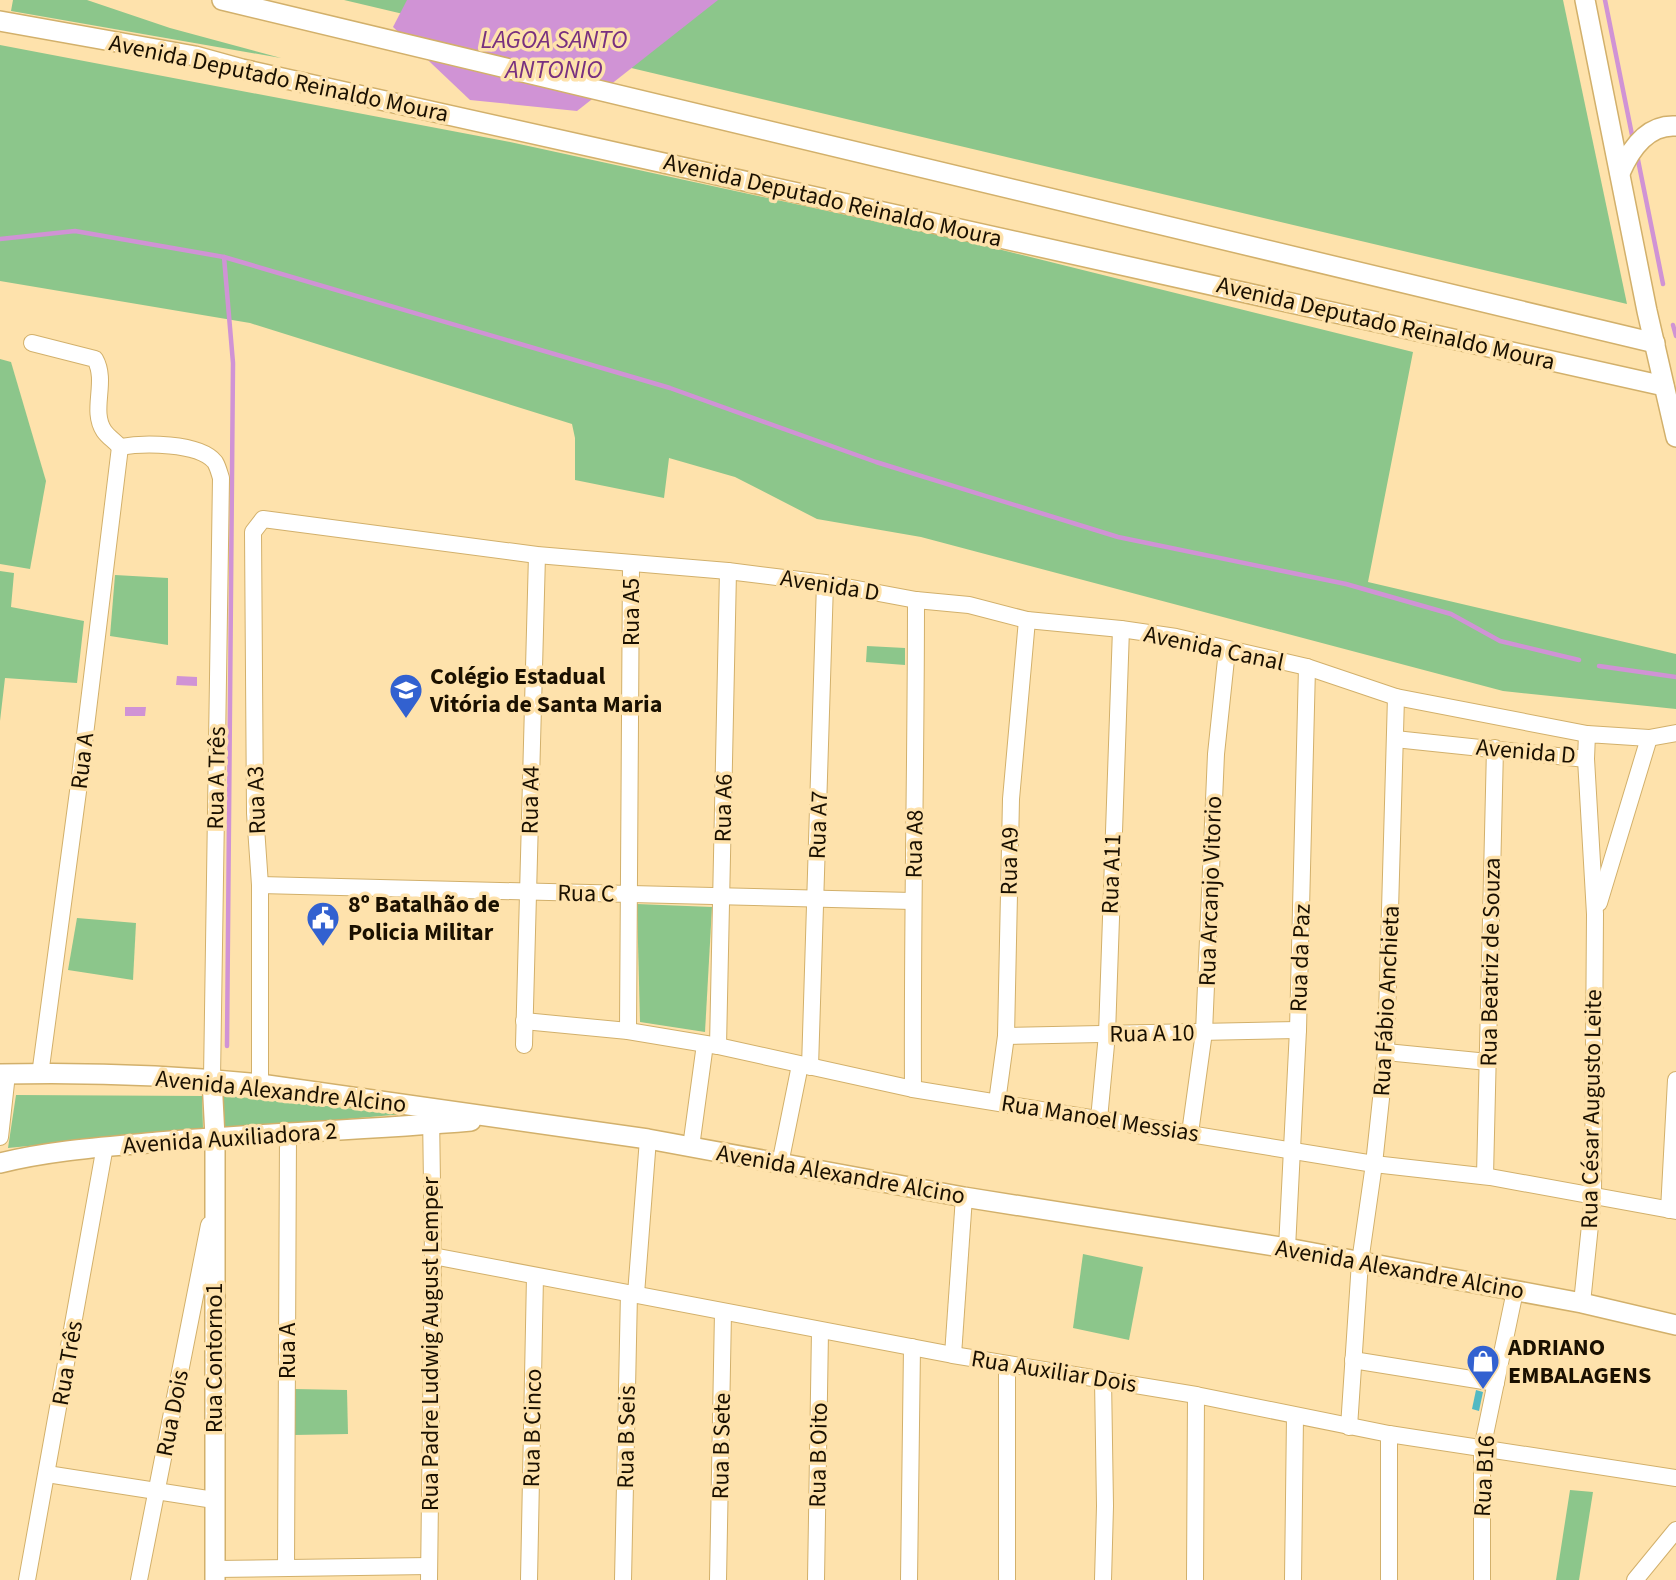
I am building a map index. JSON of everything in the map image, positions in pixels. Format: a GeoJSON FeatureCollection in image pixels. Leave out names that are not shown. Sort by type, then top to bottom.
{"type":"FeatureCollection","features":[{"type":"Feature","properties":{"kind":"street","name":"Avenida Deputado Reinaldo Moura"},"geometry":{"type":"LineString","coordinates":[[222,0],[1655,343]]}},
{"type":"Feature","properties":{"kind":"street"},"geometry":{"type":"LineString","coordinates":[[1585,0],[1647,310],[1676,438]]}},
{"type":"Feature","properties":{"kind":"street","name":"Avenida Deputado Reinaldo Moura"},"geometry":{"type":"LineString","coordinates":[[0,21],[195,56],[242,69],[1664,386]]}},
{"type":"Feature","properties":{"kind":"street"},"geometry":{"type":"LineString","coordinates":[[1620,173],[1628,155],[1640,141],[1652,132],[1676,126]]}},
{"type":"Feature","properties":{"kind":"street"},"geometry":{"type":"LineString","coordinates":[[32,343],[95,359],[101,375],[99,420],[104,431],[120,447]]}},
{"type":"Feature","properties":{"kind":"street","name":"Rua A Três"},"geometry":{"type":"LineString","coordinates":[[120,447],[157,444],[197,451],[215,463],[221,478],[212,1079]]}},
{"type":"Feature","properties":{"kind":"street","name":"Rua A"},"geometry":{"type":"LineString","coordinates":[[40,1075],[120,447]]}},
{"type":"Feature","properties":{"kind":"street","name":"Rua A5"},"geometry":{"type":"LineString","coordinates":[[263,519],[537,555],[631,564],[628,1031]]}},
{"type":"Feature","properties":{"kind":"street","name":"Rua A3"},"geometry":{"type":"LineString","coordinates":[[260,1084],[260,885],[255,813],[253,532],[263,519]]}},
{"type":"Feature","properties":{"kind":"street","name":"Rua A4"},"geometry":{"type":"LineString","coordinates":[[524,1045],[537,555]]}},
{"type":"Feature","properties":{"kind":"street","name":"Avenida D"},"geometry":{"type":"LineString","coordinates":[[631,564],[728,570],[825,583],[916,600],[969,606],[1027,620]]}},
{"type":"Feature","properties":{"kind":"street","name":"Rua A6"},"geometry":{"type":"LineString","coordinates":[[691,1147],[712,1045],[722,896],[728,570]]}},
{"type":"Feature","properties":{"kind":"street","name":"Rua A7"},"geometry":{"type":"LineString","coordinates":[[780,1164],[805,1066],[816,899],[825,583]]}},
{"type":"Feature","properties":{"kind":"street","name":"Rua A8"},"geometry":{"type":"LineString","coordinates":[[913,1089],[912,901],[916,600]]}},
{"type":"Feature","properties":{"kind":"street","name":"Avenida Canal"},"geometry":{"type":"LineString","coordinates":[[1027,620],[1176,637],[1307,667],[1396,697],[1587,734]]}},
{"type":"Feature","properties":{"kind":"street","name":"Rua A9"},"geometry":{"type":"LineString","coordinates":[[997,1102],[1006,1036],[1011,799],[1027,620]]}},
{"type":"Feature","properties":{"kind":"street","name":"Rua A11"},"geometry":{"type":"LineString","coordinates":[[1099,1119],[1107,1034],[1121,629]]}},
{"type":"Feature","properties":{"kind":"street","name":"Rua Arcanjo Vitorio"},"geometry":{"type":"LineString","coordinates":[[1190,1133],[1204,1032],[1216,754],[1227,650]]}},
{"type":"Feature","properties":{"kind":"street","name":"Rua da Paz"},"geometry":{"type":"LineString","coordinates":[[1287,1248],[1298,1030],[1307,667]]}},
{"type":"Feature","properties":{"kind":"street"},"geometry":{"type":"LineString","coordinates":[[1395,739],[1396,697]]}},
{"type":"Feature","properties":{"kind":"street","name":"Avenida D"},"geometry":{"type":"LineString","coordinates":[[1395,739],[1586,759],[1587,734],[1649,738],[1676,733]]}},
{"type":"Feature","properties":{"kind":"street","name":"Rua César Augusto Leite"},"geometry":{"type":"LineString","coordinates":[[1595,914],[1649,738]]}},
{"type":"Feature","properties":{"kind":"street","name":"Rua Fábio Anchieta"},"geometry":{"type":"LineString","coordinates":[[1349,1427],[1360,1262],[1386,1052],[1395,739]]}},
{"type":"Feature","properties":{"kind":"street","name":"Rua Beatriz de Souza"},"geometry":{"type":"LineString","coordinates":[[1485,1176],[1495,748]]}},
{"type":"Feature","properties":{"kind":"street","name":"Rua César Augusto Leite"},"geometry":{"type":"LineString","coordinates":[[1582,1303],[1593,1196],[1595,914],[1586,759]]}},
{"type":"Feature","properties":{"kind":"street","name":"Rua C"},"geometry":{"type":"LineString","coordinates":[[260,885],[912,901]]}},
{"type":"Feature","properties":{"kind":"street","name":"Rua Manoel Messias"},"geometry":{"type":"LineString","coordinates":[[524,1021],[628,1031],[712,1045],[913,1089],[1374,1164],[1485,1176],[1673,1211]]}},
{"type":"Feature","properties":{"kind":"street","name":"Rua A 10"},"geometry":{"type":"LineString","coordinates":[[1006,1036],[1298,1030]]}},
{"type":"Feature","properties":{"kind":"street"},"geometry":{"type":"LineString","coordinates":[[1386,1052],[1488,1062]]}},
{"type":"Feature","properties":{"kind":"street"},"geometry":{"type":"LineString","coordinates":[[0,1137],[4,1074]]}},
{"type":"Feature","properties":{"kind":"street","name":"Avenida Alexandre Alcino"},"geometry":{"type":"LineString","coordinates":[[4,1074],[212,1079],[260,1084],[431,1116],[504,1118],[648,1139],[964,1197],[1287,1248],[1582,1303],[1676,1325]]}},
{"type":"Feature","properties":{"kind":"street","name":"Rua Contorno1"},"geometry":{"type":"LineString","coordinates":[[212,1079],[215,1137],[215,1574]]}},
{"type":"Feature","properties":{"kind":"street"},"geometry":{"type":"LineString","coordinates":[[1673,1211],[1676,1080]]}},
{"type":"Feature","properties":{"kind":"street","name":"Avenida Auxiliadora 2"},"geometry":{"type":"LineString","coordinates":[[0,1163],[105,1146],[288,1134],[431,1116]]}},
{"type":"Feature","properties":{"kind":"street","name":"Rua Padre Ludwig August Lemper"},"geometry":{"type":"LineString","coordinates":[[429,1573],[433,1256],[431,1116]]}},
{"type":"Feature","properties":{"kind":"street","name":"Rua A"},"geometry":{"type":"LineString","coordinates":[[286,1568],[288,1134]]}},
{"type":"Feature","properties":{"kind":"street","name":"Rua B Seis"},"geometry":{"type":"LineString","coordinates":[[623,1580],[632,1294],[648,1139]]}},
{"type":"Feature","properties":{"kind":"street","name":"Rua Três"},"geometry":{"type":"LineString","coordinates":[[27,1580],[105,1146]]}},
{"type":"Feature","properties":{"kind":"street"},"geometry":{"type":"LineString","coordinates":[[953,1355],[964,1197]]}},
{"type":"Feature","properties":{"kind":"street","name":"Rua Dois"},"geometry":{"type":"LineString","coordinates":[[139,1580],[214,1204]]}},
{"type":"Feature","properties":{"kind":"street","name":"Rua Auxiliar Dois"},"geometry":{"type":"LineString","coordinates":[[433,1256],[912,1348],[1196,1395],[1349,1427],[1676,1478]]}},
{"type":"Feature","properties":{"kind":"street","name":"Rua B Cinco"},"geometry":{"type":"LineString","coordinates":[[529,1580],[534,1276]]}},
{"type":"Feature","properties":{"kind":"street","name":"Rua B16"},"geometry":{"type":"LineString","coordinates":[[1482,1580],[1482,1449],[1515,1291]]}},
{"type":"Feature","properties":{"kind":"street","name":"Rua B Sete"},"geometry":{"type":"LineString","coordinates":[[718,1580],[723,1312]]}},
{"type":"Feature","properties":{"kind":"street","name":"Rua B Oito"},"geometry":{"type":"LineString","coordinates":[[816,1580],[820,1331]]}},
{"type":"Feature","properties":{"kind":"street"},"geometry":{"type":"LineString","coordinates":[[909,1580],[912,1348]]}},
{"type":"Feature","properties":{"kind":"street"},"geometry":{"type":"LineString","coordinates":[[1353,1360],[1496,1383]]}},
{"type":"Feature","properties":{"kind":"street"},"geometry":{"type":"LineString","coordinates":[[1007,1364],[1007,1580]]}},
{"type":"Feature","properties":{"kind":"street"},"geometry":{"type":"LineString","coordinates":[[1102,1379],[1105,1506],[1103,1580]]}},
{"type":"Feature","properties":{"kind":"street"},"geometry":{"type":"LineString","coordinates":[[1195,1580],[1196,1395]]}},
{"type":"Feature","properties":{"kind":"street"},"geometry":{"type":"LineString","coordinates":[[1293,1580],[1295,1416]]}},
{"type":"Feature","properties":{"kind":"street"},"geometry":{"type":"LineString","coordinates":[[1389,1434],[1389,1580]]}},
{"type":"Feature","properties":{"kind":"street"},"geometry":{"type":"LineString","coordinates":[[47,1474],[214,1500]]}},
{"type":"Feature","properties":{"kind":"street"},"geometry":{"type":"LineString","coordinates":[[1635,1580],[1676,1530]]}},
{"type":"Feature","properties":{"kind":"street"},"geometry":{"type":"LineString","coordinates":[[215,1574],[286,1568],[327,1574],[429,1573]]}},
{"type":"Feature","properties":{"kind":"green space"},"geometry":{"type":"Polygon","coordinates":[[[13,0],[87,0],[170,28],[281,58],[11,11],[13,0]]]}},
{"type":"Feature","properties":{"kind":"green space"},"geometry":{"type":"Polygon","coordinates":[[[344,0],[1563,0],[1627,304],[344,0]]]}},
{"type":"Feature","properties":{"kind":"green space"},"geometry":{"type":"Polygon","coordinates":[[[0,45],[510,142],[966,241],[1413,352],[1368,582],[1676,654],[1676,709],[1503,691],[921,537],[817,519],[735,477],[669,458],[664,498],[575,480],[575,438],[572,424],[250,323],[0,281],[0,45]]]}},
{"type":"Feature","properties":{"kind":"green space"},"geometry":{"type":"Polygon","coordinates":[[[0,359],[11,362],[46,481],[30,569],[0,564],[0,359]]]}},
{"type":"Feature","properties":{"kind":"green space"},"geometry":{"type":"Polygon","coordinates":[[[0,571],[14,573],[11,607],[84,621],[77,683],[5,678],[0,721],[0,571]]]}},
{"type":"Feature","properties":{"kind":"green space"},"geometry":{"type":"Polygon","coordinates":[[[115,575],[168,578],[168,645],[110,636],[115,575]]]}},
{"type":"Feature","properties":{"kind":"green space"},"geometry":{"type":"Polygon","coordinates":[[[867,646],[905,648],[905,665],[866,662],[867,646]]]}},
{"type":"Feature","properties":{"kind":"green space"},"geometry":{"type":"Polygon","coordinates":[[[637,904],[712,907],[705,1032],[640,1022],[637,904]]]}},
{"type":"Feature","properties":{"kind":"green space"},"geometry":{"type":"Polygon","coordinates":[[[77,918],[136,923],[133,980],[68,970],[77,918]]]}},
{"type":"Feature","properties":{"kind":"green space"},"geometry":{"type":"Polygon","coordinates":[[[16,1095],[202,1096],[203,1129],[8,1148],[16,1095]]]}},
{"type":"Feature","properties":{"kind":"green space"},"geometry":{"type":"Polygon","coordinates":[[[221,1095],[404,1114],[223,1130],[221,1095]]]}},
{"type":"Feature","properties":{"kind":"green space"},"geometry":{"type":"Polygon","coordinates":[[[1083,1254],[1143,1267],[1129,1340],[1073,1328],[1083,1254]]]}},
{"type":"Feature","properties":{"kind":"green space"},"geometry":{"type":"Polygon","coordinates":[[[294,1389],[347,1390],[348,1434],[294,1435],[294,1389]]]}},
{"type":"Feature","properties":{"kind":"green space"},"geometry":{"type":"Polygon","coordinates":[[[1570,1490],[1593,1492],[1579,1580],[1556,1580],[1570,1490]]]}},
{"type":"Feature","properties":{"kind":"water","name":"LAGOA SANTO ANTONIO"},"geometry":{"type":"Polygon","coordinates":[[[407,0],[718,0],[577,111],[470,100],[393,27],[407,0]]]}},
{"type":"Feature","properties":{"kind":"water"},"geometry":{"type":"Polygon","coordinates":[[[177,676],[197,677],[197,686],[176,685],[177,676]]]}},
{"type":"Feature","properties":{"kind":"water"},"geometry":{"type":"Polygon","coordinates":[[[125,707],[146,707],[145,716],[125,716],[125,707]]]}},
{"type":"Feature","properties":{"kind":"building"},"geometry":{"type":"Polygon","coordinates":[[[1476,1390],[1483,1392],[1479,1411],[1472,1409],[1476,1390]]]}},
{"type":"Feature","properties":{"kind":"waterway"},"geometry":{"type":"LineString","coordinates":[[1605,0],[1633,140]]}},
{"type":"Feature","properties":{"kind":"waterway"},"geometry":{"type":"LineString","coordinates":[[1637,155],[1663,284]]}},
{"type":"Feature","properties":{"kind":"waterway"},"geometry":{"type":"LineString","coordinates":[[0,239],[75,231],[224,257],[670,388],[876,462],[1118,537],[1346,584],[1451,614],[1500,641],[1579,660]]}},
{"type":"Feature","properties":{"kind":"waterway"},"geometry":{"type":"LineString","coordinates":[[224,257],[233,363],[227,1046]]}},
{"type":"Feature","properties":{"kind":"waterway"},"geometry":{"type":"LineString","coordinates":[[1673,325],[1676,336]]}},
{"type":"Feature","properties":{"kind":"waterway"},"geometry":{"type":"LineString","coordinates":[[1599,666],[1676,677]]}},
{"type":"Feature","properties":{"kind":"place","name":"Colégio Estadual Vitória de Santa Maria"},"geometry":{"type":"Point","coordinates":[406,720]}},
{"type":"Feature","properties":{"kind":"place","name":"8º Batalhão de Policia Militar"},"geometry":{"type":"Point","coordinates":[323,948]}},
{"type":"Feature","properties":{"kind":"place","name":"ADRIANO EMBALAGENS"},"geometry":{"type":"Point","coordinates":[1483,1391]}}]}
